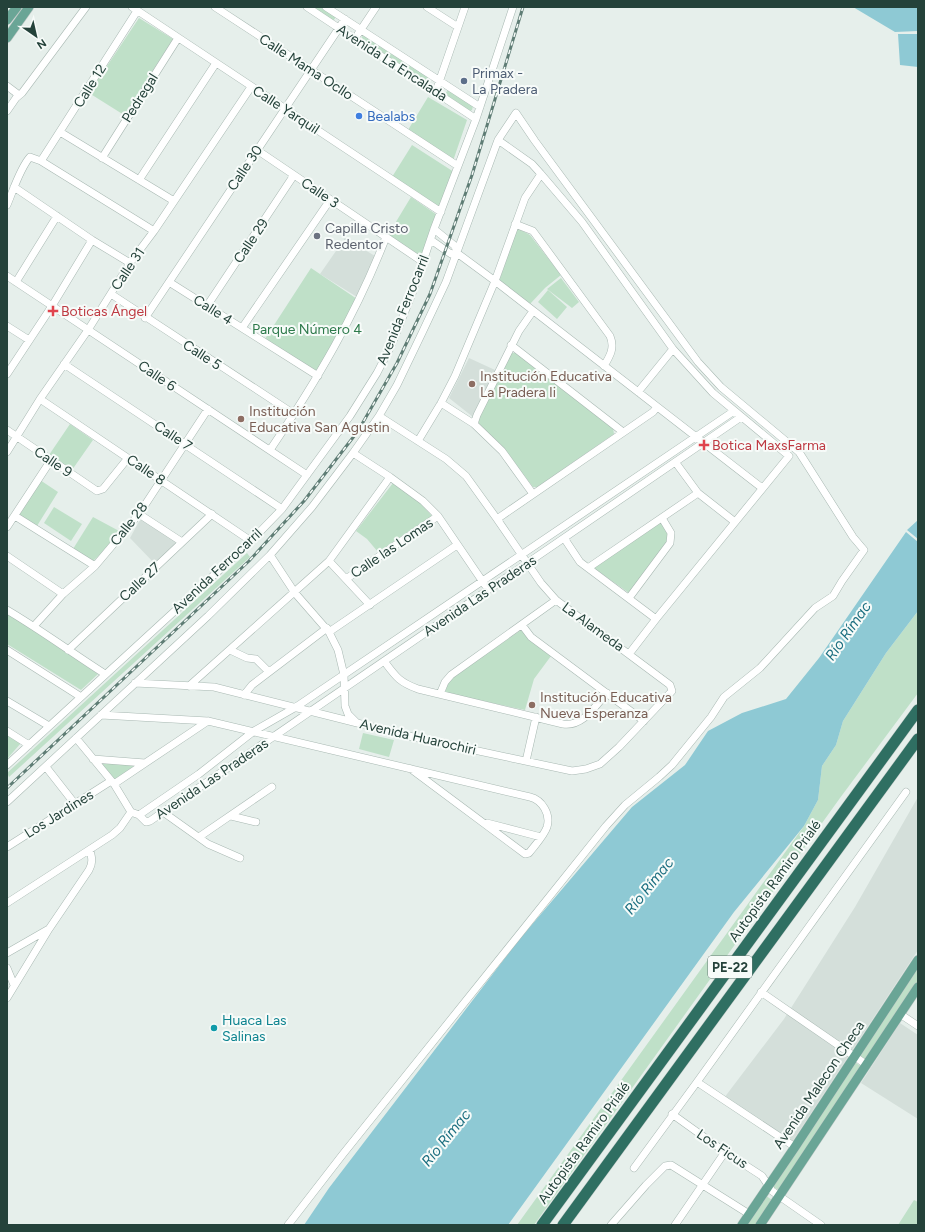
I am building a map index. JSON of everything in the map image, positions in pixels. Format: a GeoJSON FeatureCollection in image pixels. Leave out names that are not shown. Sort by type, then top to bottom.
{"type":"FeatureCollection","features":[{"type":"Feature","properties":{"kind":"highway","name":"Autopista Ramiro Prialé"},"geometry":{"type":"LineString","coordinates":[[542,1225],[918,710]]}},
{"type":"Feature","properties":{"kind":"highway","name":"PE-22"},"geometry":{"type":"LineString","coordinates":[[563,1225],[918,739]]}},
{"type":"Feature","properties":{"kind":"main road"},"geometry":{"type":"LineString","coordinates":[[7,20],[16,7]]}},
{"type":"Feature","properties":{"kind":"main road"},"geometry":{"type":"LineString","coordinates":[[7,38],[29,7]]}},
{"type":"Feature","properties":{"kind":"main road","name":"Avenida Malecon Checa"},"geometry":{"type":"LineString","coordinates":[[742,1225],[918,960]]}},
{"type":"Feature","properties":{"kind":"main road","name":"Avenida Malecon Checa"},"geometry":{"type":"LineString","coordinates":[[760,1225],[918,987]]}},
{"type":"Feature","properties":{"kind":"street"},"geometry":{"type":"LineString","coordinates":[[7,111],[86,7]]}},
{"type":"Feature","properties":{"kind":"street","name":"Calle Mama Ocllo"},"geometry":{"type":"LineString","coordinates":[[215,7],[458,166]]}},
{"type":"Feature","properties":{"kind":"street","name":"Avenida La Encalada"},"geometry":{"type":"LineString","coordinates":[[307,7],[476,119]]}},
{"type":"Feature","properties":{"kind":"street","name":"Avenida La Encalada"},"geometry":{"type":"LineString","coordinates":[[326,7],[480,107]]}},
{"type":"Feature","properties":{"kind":"street"},"geometry":{"type":"LineString","coordinates":[[355,38],[376,7]]}},
{"type":"Feature","properties":{"kind":"street"},"geometry":{"type":"LineString","coordinates":[[427,7],[458,27]]}},
{"type":"Feature","properties":{"kind":"street"},"geometry":{"type":"LineString","coordinates":[[436,92],[465,7]]}},
{"type":"Feature","properties":{"kind":"street","name":"Avenida Ferrocarril"},"geometry":{"type":"LineString","coordinates":[[7,766],[250,541],[282,508],[350,416],[377,373],[391,346],[412,294],[434,229],[476,119],[513,7]]}},
{"type":"Feature","properties":{"kind":"street","name":"Calle Yarquil"},"geometry":{"type":"LineString","coordinates":[[134,9],[441,212]]}},
{"type":"Feature","properties":{"kind":"street","name":"Calle 12"},"geometry":{"type":"LineString","coordinates":[[41,161],[134,9]]}},
{"type":"Feature","properties":{"kind":"street","name":"Calle 30"},"geometry":{"type":"LineString","coordinates":[[145,318],[345,19]]}},
{"type":"Feature","properties":{"kind":"street","name":"Pedregal"},"geometry":{"type":"LineString","coordinates":[[102,158],[178,38]]}},
{"type":"Feature","properties":{"kind":"street"},"geometry":{"type":"LineString","coordinates":[[139,180],[216,64]]}},
{"type":"Feature","properties":{"kind":"street"},"geometry":{"type":"LineString","coordinates":[[7,86],[19,95]]}},
{"type":"Feature","properties":{"kind":"street","name":"Calle 31"},"geometry":{"type":"LineString","coordinates":[[7,452],[40,399],[88,330],[130,263],[154,231],[251,87]]}},
{"type":"Feature","properties":{"kind":"street","name":"Avenida Ferrocarril"},"geometry":{"type":"LineString","coordinates":[[7,802],[208,616],[270,555],[312,506],[353,453],[379,416],[397,385],[422,333],[446,282],[498,140],[516,113],[698,362],[721,387],[799,452],[850,532],[864,550],[832,596],[815,608],[760,668],[724,697],[711,717],[672,765],[625,805],[606,826],[362,1130],[288,1225]]}},
{"type":"Feature","properties":{"kind":"street"},"geometry":{"type":"LineString","coordinates":[[60,132],[174,201]]}},
{"type":"Feature","properties":{"kind":"street"},"geometry":{"type":"LineString","coordinates":[[498,140],[532,164],[541,174],[586,228],[673,349],[712,393],[789,456],[656,619],[630,654]]}},
{"type":"Feature","properties":{"kind":"street","name":"Calle 3"},"geometry":{"type":"LineString","coordinates":[[257,150],[423,262]]}},
{"type":"Feature","properties":{"kind":"street"},"geometry":{"type":"LineString","coordinates":[[7,205],[19,174],[30,157],[41,161],[154,231]]}},
{"type":"Feature","properties":{"kind":"street"},"geometry":{"type":"LineString","coordinates":[[418,441],[455,376],[495,281],[525,198],[541,174]]}},
{"type":"Feature","properties":{"kind":"street","name":"Calle 29"},"geometry":{"type":"LineString","coordinates":[[207,306],[294,175]]}},
{"type":"Feature","properties":{"kind":"street"},"geometry":{"type":"LineString","coordinates":[[14,187],[92,240],[130,263]]}},
{"type":"Feature","properties":{"kind":"street"},"geometry":{"type":"LineString","coordinates":[[242,328],[330,200]]}},
{"type":"Feature","properties":{"kind":"street"},"geometry":{"type":"LineString","coordinates":[[16,282],[57,216]]}},
{"type":"Feature","properties":{"kind":"street"},"geometry":{"type":"LineString","coordinates":[[515,224],[533,231],[610,336],[612,347],[610,356],[604,366]]}},
{"type":"Feature","properties":{"kind":"street"},"geometry":{"type":"LineString","coordinates":[[434,229],[455,246],[457,253],[762,488]]}},
{"type":"Feature","properties":{"kind":"street"},"geometry":{"type":"LineString","coordinates":[[270,450],[318,376],[349,321],[376,264],[386,237]]}},
{"type":"Feature","properties":{"kind":"street"},"geometry":{"type":"LineString","coordinates":[[7,374],[52,306],[92,240]]}},
{"type":"Feature","properties":{"kind":"street"},"geometry":{"type":"LineString","coordinates":[[431,240],[451,254],[457,253]]}},
{"type":"Feature","properties":{"kind":"street","name":"Calle 6"},"geometry":{"type":"LineString","coordinates":[[7,276],[307,475]]}},
{"type":"Feature","properties":{"kind":"street","name":"Calle 4"},"geometry":{"type":"LineString","coordinates":[[169,282],[318,376]]}},
{"type":"Feature","properties":{"kind":"street","name":"Calle 5"},"geometry":{"type":"LineString","coordinates":[[111,294],[145,318],[294,414]]}},
{"type":"Feature","properties":{"kind":"street"},"geometry":{"type":"LineString","coordinates":[[474,424],[518,330],[532,311]]}},
{"type":"Feature","properties":{"kind":"street"},"geometry":{"type":"LineString","coordinates":[[7,326],[29,340]]}},
{"type":"Feature","properties":{"kind":"street"},"geometry":{"type":"LineString","coordinates":[[511,345],[623,432]]}},
{"type":"Feature","properties":{"kind":"street"},"geometry":{"type":"LineString","coordinates":[[638,392],[673,349]]}},
{"type":"Feature","properties":{"kind":"street","name":"Calle 7"},"geometry":{"type":"LineString","coordinates":[[64,364],[282,508]]}},
{"type":"Feature","properties":{"kind":"street","name":"Calle 8"},"geometry":{"type":"LineString","coordinates":[[40,399],[250,541]]}},
{"type":"Feature","properties":{"kind":"street"},"geometry":{"type":"LineString","coordinates":[[441,403],[474,424],[502,451],[532,494]]}},
{"type":"Feature","properties":{"kind":"street"},"geometry":{"type":"LineString","coordinates":[[497,519],[653,412],[657,406]]}},
{"type":"Feature","properties":{"kind":"street","name":"Calle 28"},"geometry":{"type":"LineString","coordinates":[[34,626],[63,594],[95,566],[139,514],[208,409]]}},
{"type":"Feature","properties":{"kind":"street","name":"Avenida Las Praderas"},"geometry":{"type":"LineString","coordinates":[[734,411],[344,675],[296,707],[254,731],[199,774],[139,815],[146,822],[148,822],[164,812],[741,417]]}},
{"type":"Feature","properties":{"kind":"street","name":"La Alameda"},"geometry":{"type":"LineString","coordinates":[[379,416],[446,459],[466,476],[541,583],[556,600],[670,685],[672,691]]}},
{"type":"Feature","properties":{"kind":"street","name":"Calle 9"},"geometry":{"type":"LineString","coordinates":[[7,430],[97,491],[103,489],[128,458]]}},
{"type":"Feature","properties":{"kind":"street"},"geometry":{"type":"LineString","coordinates":[[353,453],[423,501],[438,516],[489,590]]}},
{"type":"Feature","properties":{"kind":"street"},"geometry":{"type":"LineString","coordinates":[[7,527],[51,460]]}},
{"type":"Feature","properties":{"kind":"street"},"geometry":{"type":"LineString","coordinates":[[676,462],[698,492],[735,522]]}},
{"type":"Feature","properties":{"kind":"street"},"geometry":{"type":"LineString","coordinates":[[189,686],[295,593],[329,561],[390,477]]}},
{"type":"Feature","properties":{"kind":"street"},"geometry":{"type":"LineString","coordinates":[[588,568],[698,492]]}},
{"type":"Feature","properties":{"kind":"street"},"geometry":{"type":"LineString","coordinates":[[139,514],[182,542]]}},
{"type":"Feature","properties":{"kind":"street","name":"Calle 27"},"geometry":{"type":"LineString","coordinates":[[68,650],[212,514]]}},
{"type":"Feature","properties":{"kind":"street"},"geometry":{"type":"LineString","coordinates":[[15,516],[95,566]]}},
{"type":"Feature","properties":{"kind":"street","name":"Calle las Lomas"},"geometry":{"type":"LineString","coordinates":[[346,579],[438,516]]}},
{"type":"Feature","properties":{"kind":"street"},"geometry":{"type":"LineString","coordinates":[[629,598],[670,543],[671,533],[662,518]]}},
{"type":"Feature","properties":{"kind":"street"},"geometry":{"type":"LineString","coordinates":[[564,538],[580,562],[656,619]]}},
{"type":"Feature","properties":{"kind":"street"},"geometry":{"type":"LineString","coordinates":[[244,695],[252,686],[269,672],[328,630],[370,605],[457,545]]}},
{"type":"Feature","properties":{"kind":"street"},"geometry":{"type":"LineString","coordinates":[[270,555],[295,593],[328,630],[338,650],[344,675],[346,710],[357,724]]}},
{"type":"Feature","properties":{"kind":"street"},"geometry":{"type":"LineString","coordinates":[[7,556],[63,594]]}},
{"type":"Feature","properties":{"kind":"street"},"geometry":{"type":"LineString","coordinates":[[329,561],[370,605]]}},
{"type":"Feature","properties":{"kind":"street"},"geometry":{"type":"LineString","coordinates":[[440,694],[445,682],[451,675],[556,600]]}},
{"type":"Feature","properties":{"kind":"street"},"geometry":{"type":"LineString","coordinates":[[7,610],[34,626],[105,674]]}},
{"type":"Feature","properties":{"kind":"street"},"geometry":{"type":"LineString","coordinates":[[522,625],[531,637],[644,721]]}},
{"type":"Feature","properties":{"kind":"street"},"geometry":{"type":"LineString","coordinates":[[7,650],[81,697]]}},
{"type":"Feature","properties":{"kind":"street"},"geometry":{"type":"LineString","coordinates":[[230,650],[248,658],[256,659],[269,672]]}},
{"type":"Feature","properties":{"kind":"street"},"geometry":{"type":"LineString","coordinates":[[384,660],[396,677],[405,684],[563,724],[574,725],[580,722],[607,693]]}},
{"type":"Feature","properties":{"kind":"street","name":"Avenida Huarochiri"},"geometry":{"type":"LineString","coordinates":[[135,683],[214,687],[357,724],[572,771],[586,769],[600,764],[619,747],[672,691]]}},
{"type":"Feature","properties":{"kind":"street"},"geometry":{"type":"LineString","coordinates":[[7,701],[49,726]]}},
{"type":"Feature","properties":{"kind":"street"},"geometry":{"type":"LineString","coordinates":[[101,715],[208,721],[254,731],[537,799],[543,805],[547,813],[547,827],[541,837],[527,854],[525,854],[411,769]]}},
{"type":"Feature","properties":{"kind":"street"},"geometry":{"type":"LineString","coordinates":[[526,761],[536,717]]}},
{"type":"Feature","properties":{"kind":"street","name":"Los Jardines"},"geometry":{"type":"LineString","coordinates":[[7,847],[75,804],[145,763],[208,721]]}},
{"type":"Feature","properties":{"kind":"street"},"geometry":{"type":"LineString","coordinates":[[7,731],[28,745]]}},
{"type":"Feature","properties":{"kind":"street"},"geometry":{"type":"LineString","coordinates":[[76,738],[112,783],[131,812],[139,815]]}},
{"type":"Feature","properties":{"kind":"street"},"geometry":{"type":"LineString","coordinates":[[93,759],[145,763]]}},
{"type":"Feature","properties":{"kind":"street"},"geometry":{"type":"LineString","coordinates":[[46,767],[75,804]]}},
{"type":"Feature","properties":{"kind":"street"},"geometry":{"type":"LineString","coordinates":[[199,837],[272,787]]}},
{"type":"Feature","properties":{"kind":"street"},"geometry":{"type":"LineString","coordinates":[[634,1168],[906,792]]}},
{"type":"Feature","properties":{"kind":"street"},"geometry":{"type":"LineString","coordinates":[[7,903],[112,836],[120,828],[131,812]]}},
{"type":"Feature","properties":{"kind":"street"},"geometry":{"type":"LineString","coordinates":[[164,812],[208,844],[240,858]]}},
{"type":"Feature","properties":{"kind":"street"},"geometry":{"type":"LineString","coordinates":[[230,816],[256,822]]}},
{"type":"Feature","properties":{"kind":"street"},"geometry":{"type":"LineString","coordinates":[[483,822],[541,837]]}},
{"type":"Feature","properties":{"kind":"street"},"geometry":{"type":"LineString","coordinates":[[7,998],[49,929],[91,866],[92,857],[90,850]]}},
{"type":"Feature","properties":{"kind":"street"},"geometry":{"type":"LineString","coordinates":[[7,952],[49,929]]}},
{"type":"Feature","properties":{"kind":"street"},"geometry":{"type":"LineString","coordinates":[[7,968],[14,985]]}},
{"type":"Feature","properties":{"kind":"street"},"geometry":{"type":"LineString","coordinates":[[761,992],[867,1065]]}},
{"type":"Feature","properties":{"kind":"street"},"geometry":{"type":"LineString","coordinates":[[900,1014],[918,1026]]}},
{"type":"Feature","properties":{"kind":"street"},"geometry":{"type":"LineString","coordinates":[[697,1082],[795,1147]]}},
{"type":"Feature","properties":{"kind":"street","name":"Los Ficus"},"geometry":{"type":"LineString","coordinates":[[672,1114],[725,1152],[762,1176],[768,1185]]}},
{"type":"Feature","properties":{"kind":"street"},"geometry":{"type":"LineString","coordinates":[[675,1225],[725,1152]]}},
{"type":"Feature","properties":{"kind":"street"},"geometry":{"type":"LineString","coordinates":[[613,1224],[646,1185],[665,1166],[672,1165],[749,1214]]}},
{"type":"Feature","properties":{"kind":"street"},"geometry":{"type":"LineString","coordinates":[[768,1185],[770,1190],[821,1225]]}},
{"type":"Feature","properties":{"kind":"shaded area"},"geometry":{"type":"Polygon","coordinates":[[[345,238],[375,256],[357,297],[320,274],[345,238]]]}},
{"type":"Feature","properties":{"kind":"shaded area","name":"Institución Educativa La Pradera Ii"},"geometry":{"type":"Polygon","coordinates":[[[469,358],[495,370],[473,417],[449,398],[469,358]]]}},
{"type":"Feature","properties":{"kind":"shaded area"},"geometry":{"type":"Polygon","coordinates":[[[141,518],[177,542],[155,564],[130,538],[141,518]]]}},
{"type":"Feature","properties":{"kind":"shaded area"},"geometry":{"type":"Polygon","coordinates":[[[918,797],[918,950],[792,1142],[724,1098],[784,1019],[855,907],[918,797]]]}},
{"type":"Feature","properties":{"kind":"shaded area"},"geometry":{"type":"Polygon","coordinates":[[[900,1023],[918,1035],[918,1119],[861,1083],[900,1023]]]}},
{"type":"Feature","properties":{"kind":"green space"},"geometry":{"type":"Polygon","coordinates":[[[311,7],[321,7],[336,17],[333,21],[311,7]]]}},
{"type":"Feature","properties":{"kind":"green space"},"geometry":{"type":"Polygon","coordinates":[[[139,18],[173,39],[124,115],[89,93],[139,18]]]}},
{"type":"Feature","properties":{"kind":"green space"},"geometry":{"type":"Polygon","coordinates":[[[363,35],[428,77],[425,81],[361,39],[363,35]]]}},
{"type":"Feature","properties":{"kind":"green space"},"geometry":{"type":"Polygon","coordinates":[[[448,90],[473,106],[472,110],[470,111],[445,94],[448,90]]]}},
{"type":"Feature","properties":{"kind":"green space"},"geometry":{"type":"Polygon","coordinates":[[[428,97],[467,120],[453,161],[408,130],[428,97]]]}},
{"type":"Feature","properties":{"kind":"green space"},"geometry":{"type":"Polygon","coordinates":[[[412,145],[454,172],[439,208],[392,177],[412,145]]]}},
{"type":"Feature","properties":{"kind":"green space"},"geometry":{"type":"Polygon","coordinates":[[[411,197],[437,215],[421,256],[388,235],[411,197]]]}},
{"type":"Feature","properties":{"kind":"green space"},"geometry":{"type":"Polygon","coordinates":[[[517,228],[530,235],[561,275],[545,288],[530,304],[499,281],[517,228]]]}},
{"type":"Feature","properties":{"kind":"green space","name":"Parque Número 4"},"geometry":{"type":"Polygon","coordinates":[[[311,268],[357,299],[317,372],[265,339],[311,268]]]}},
{"type":"Feature","properties":{"kind":"green space"},"geometry":{"type":"Polygon","coordinates":[[[561,278],[579,302],[572,308],[547,289],[561,278]]]}},
{"type":"Feature","properties":{"kind":"green space"},"geometry":{"type":"Polygon","coordinates":[[[548,290],[567,307],[557,319],[538,302],[548,290]]]}},
{"type":"Feature","properties":{"kind":"green space"},"geometry":{"type":"Polygon","coordinates":[[[511,353],[516,353],[613,428],[614,434],[537,487],[533,487],[503,447],[479,424],[479,418],[511,353]]]}},
{"type":"Feature","properties":{"kind":"green space"},"geometry":{"type":"Polygon","coordinates":[[[70,424],[93,440],[72,470],[49,455],[70,424]]]}},
{"type":"Feature","properties":{"kind":"green space"},"geometry":{"type":"Polygon","coordinates":[[[40,480],[58,492],[37,526],[19,513],[40,480]]]}},
{"type":"Feature","properties":{"kind":"green space"},"geometry":{"type":"Polygon","coordinates":[[[393,483],[420,503],[432,516],[378,552],[367,539],[356,531],[393,483]]]}},
{"type":"Feature","properties":{"kind":"green space"},"geometry":{"type":"Polygon","coordinates":[[[54,507],[82,524],[71,541],[44,523],[54,507]]]}},
{"type":"Feature","properties":{"kind":"green space"},"geometry":{"type":"Polygon","coordinates":[[[93,517],[121,532],[93,561],[73,549],[93,517]]]}},
{"type":"Feature","properties":{"kind":"green space"},"geometry":{"type":"Polygon","coordinates":[[[661,522],[668,534],[668,540],[629,593],[595,569],[595,567],[661,522]]]}},
{"type":"Feature","properties":{"kind":"green space"},"geometry":{"type":"Polygon","coordinates":[[[247,553],[250,557],[9,777],[7,773],[247,553]]]}},
{"type":"Feature","properties":{"kind":"green space"},"geometry":{"type":"Polygon","coordinates":[[[918,611],[918,693],[840,798],[534,1225],[517,1225],[804,826],[818,800],[822,766],[836,745],[843,721],[886,653],[918,611]]]}},
{"type":"Feature","properties":{"kind":"green space"},"geometry":{"type":"Polygon","coordinates":[[[7,613],[26,624],[98,674],[81,690],[7,644],[7,613]]]}},
{"type":"Feature","properties":{"kind":"green space"},"geometry":{"type":"Polygon","coordinates":[[[521,630],[531,641],[551,656],[534,679],[525,710],[445,693],[448,683],[453,677],[521,630]]]}},
{"type":"Feature","properties":{"kind":"green space"},"geometry":{"type":"Polygon","coordinates":[[[363,733],[394,740],[389,757],[359,749],[363,733]]]}},
{"type":"Feature","properties":{"kind":"green space"},"geometry":{"type":"Polygon","coordinates":[[[7,734],[21,743],[7,759],[7,734]]]}},
{"type":"Feature","properties":{"kind":"green space"},"geometry":{"type":"Polygon","coordinates":[[[98,760],[137,764],[114,780],[98,760]]]}},
{"type":"Feature","properties":{"kind":"green space"},"geometry":{"type":"Polygon","coordinates":[[[918,965],[918,983],[867,1059],[864,1060],[860,1057],[860,1052],[918,965]]]}},
{"type":"Feature","properties":{"kind":"green space"},"geometry":{"type":"Polygon","coordinates":[[[856,1063],[861,1066],[779,1190],[773,1187],[853,1064],[856,1063]]]}},
{"type":"Feature","properties":{"kind":"green space"},"geometry":{"type":"Polygon","coordinates":[[[765,1195],[772,1200],[756,1225],[745,1225],[765,1195]]]}},
{"type":"Feature","properties":{"kind":"green space"},"geometry":{"type":"Polygon","coordinates":[[[914,1200],[918,1202],[918,1225],[898,1225],[914,1200]]]}},
{"type":"Feature","properties":{"kind":"water"},"geometry":{"type":"Polygon","coordinates":[[[853,7],[918,7],[918,31],[895,32],[853,7]]]}},
{"type":"Feature","properties":{"kind":"water"},"geometry":{"type":"Polygon","coordinates":[[[898,34],[918,34],[918,67],[900,65],[898,34]]]}},
{"type":"Feature","properties":{"kind":"water"},"geometry":{"type":"Polygon","coordinates":[[[918,520],[918,539],[907,530],[918,520]]]}},
{"type":"Feature","properties":{"kind":"water","name":"Río Rímac"},"geometry":{"type":"Polygon","coordinates":[[[906,532],[918,542],[918,611],[886,653],[843,721],[836,745],[822,766],[818,800],[804,826],[734,912],[508,1225],[304,1225],[329,1188],[518,941],[632,807],[685,765],[708,731],[742,713],[786,699],[819,658],[906,532]]]}},
{"type":"Feature","properties":{"kind":"railway"},"geometry":{"type":"LineString","coordinates":[[7,788],[249,561],[304,501],[358,431],[397,363],[430,294],[472,175],[523,7]]}},
{"type":"Feature","properties":{"kind":"place","name":"Primax - La Pradera"},"geometry":{"type":"Point","coordinates":[464,81]}},
{"type":"Feature","properties":{"kind":"place","name":"Bealabs"},"geometry":{"type":"Point","coordinates":[359,116]}},
{"type":"Feature","properties":{"kind":"place","name":"Capilla Cristo Redentor"},"geometry":{"type":"Point","coordinates":[317,236]}},
{"type":"Feature","properties":{"kind":"place","name":"Boticas Ángel"},"geometry":{"type":"Point","coordinates":[53,311]}},
{"type":"Feature","properties":{"kind":"place","name":"Institución Educativa La Pradera Ii"},"geometry":{"type":"Point","coordinates":[472,384]}},
{"type":"Feature","properties":{"kind":"place","name":"Institución Educativa San Agustin"},"geometry":{"type":"Point","coordinates":[241,419]}},
{"type":"Feature","properties":{"kind":"place","name":"Botica MaxsFarma"},"geometry":{"type":"Point","coordinates":[704,445]}},
{"type":"Feature","properties":{"kind":"place","name":"Institución Educativa Nueva Esperanza"},"geometry":{"type":"Point","coordinates":[532,705]}},
{"type":"Feature","properties":{"kind":"place","name":"Huaca Las Salinas"},"geometry":{"type":"Point","coordinates":[214,1028]}}]}
